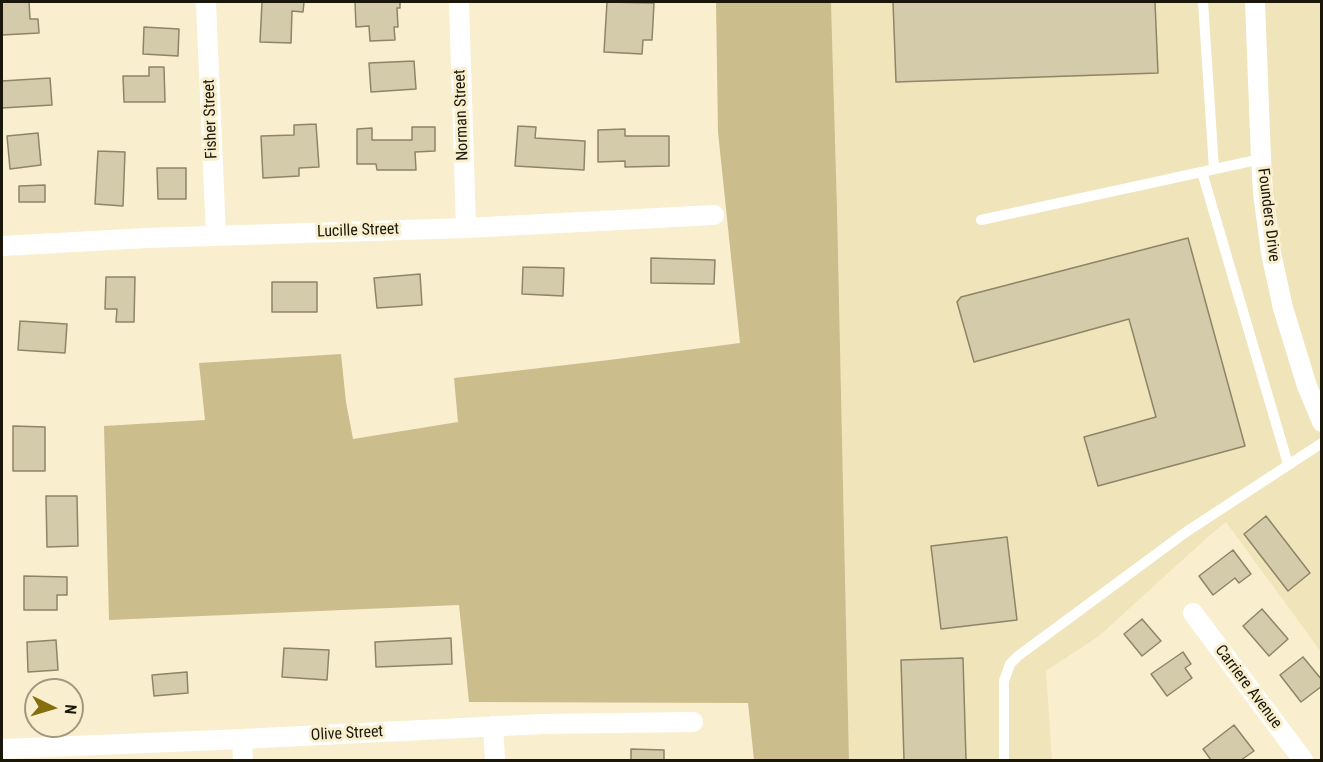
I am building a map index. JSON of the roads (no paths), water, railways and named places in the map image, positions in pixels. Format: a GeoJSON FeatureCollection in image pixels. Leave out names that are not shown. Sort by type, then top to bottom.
{"type":"FeatureCollection","features":[{"type":"Feature","properties":{"kind":"street","name":"Fisher Street"},"geometry":{"type":"LineString","coordinates":[[206,2],[216,236]]}},
{"type":"Feature","properties":{"kind":"street","name":"Norman Street"},"geometry":{"type":"LineString","coordinates":[[459,2],[466,228]]}},
{"type":"Feature","properties":{"kind":"street","name":"Founders Drive"},"geometry":{"type":"LineString","coordinates":[[1255,2],[1263,193],[1271,253],[1283,308],[1307,386],[1322,422]]}},
{"type":"Feature","properties":{"kind":"street","name":"Lucille Street"},"geometry":{"type":"LineString","coordinates":[[2,246],[466,228],[714,215]]}},
{"type":"Feature","properties":{"kind":"street","name":"Carriere Avenue"},"geometry":{"type":"LineString","coordinates":[[1193,613],[1303,760]]}},
{"type":"Feature","properties":{"kind":"street","name":"Olive Street"},"geometry":{"type":"LineString","coordinates":[[2,749],[493,726],[693,722]]}},
{"type":"Feature","properties":{"kind":"street"},"geometry":{"type":"LineString","coordinates":[[493,726],[495,760]]}},
{"type":"Feature","properties":{"kind":"street"},"geometry":{"type":"LineString","coordinates":[[242,739],[243,760]]}},
{"type":"Feature","properties":{"kind":"lane"},"geometry":{"type":"LineString","coordinates":[[1203,2],[1214,169]]}},
{"type":"Feature","properties":{"kind":"lane"},"geometry":{"type":"LineString","coordinates":[[981,220],[1261,159]]}},
{"type":"Feature","properties":{"kind":"lane"},"geometry":{"type":"LineString","coordinates":[[1202,172],[1288,464]]}},
{"type":"Feature","properties":{"kind":"lane"},"geometry":{"type":"LineString","coordinates":[[1004,760],[1004,681],[1010,664],[1018,656],[1186,532],[1322,443]]}}]}
